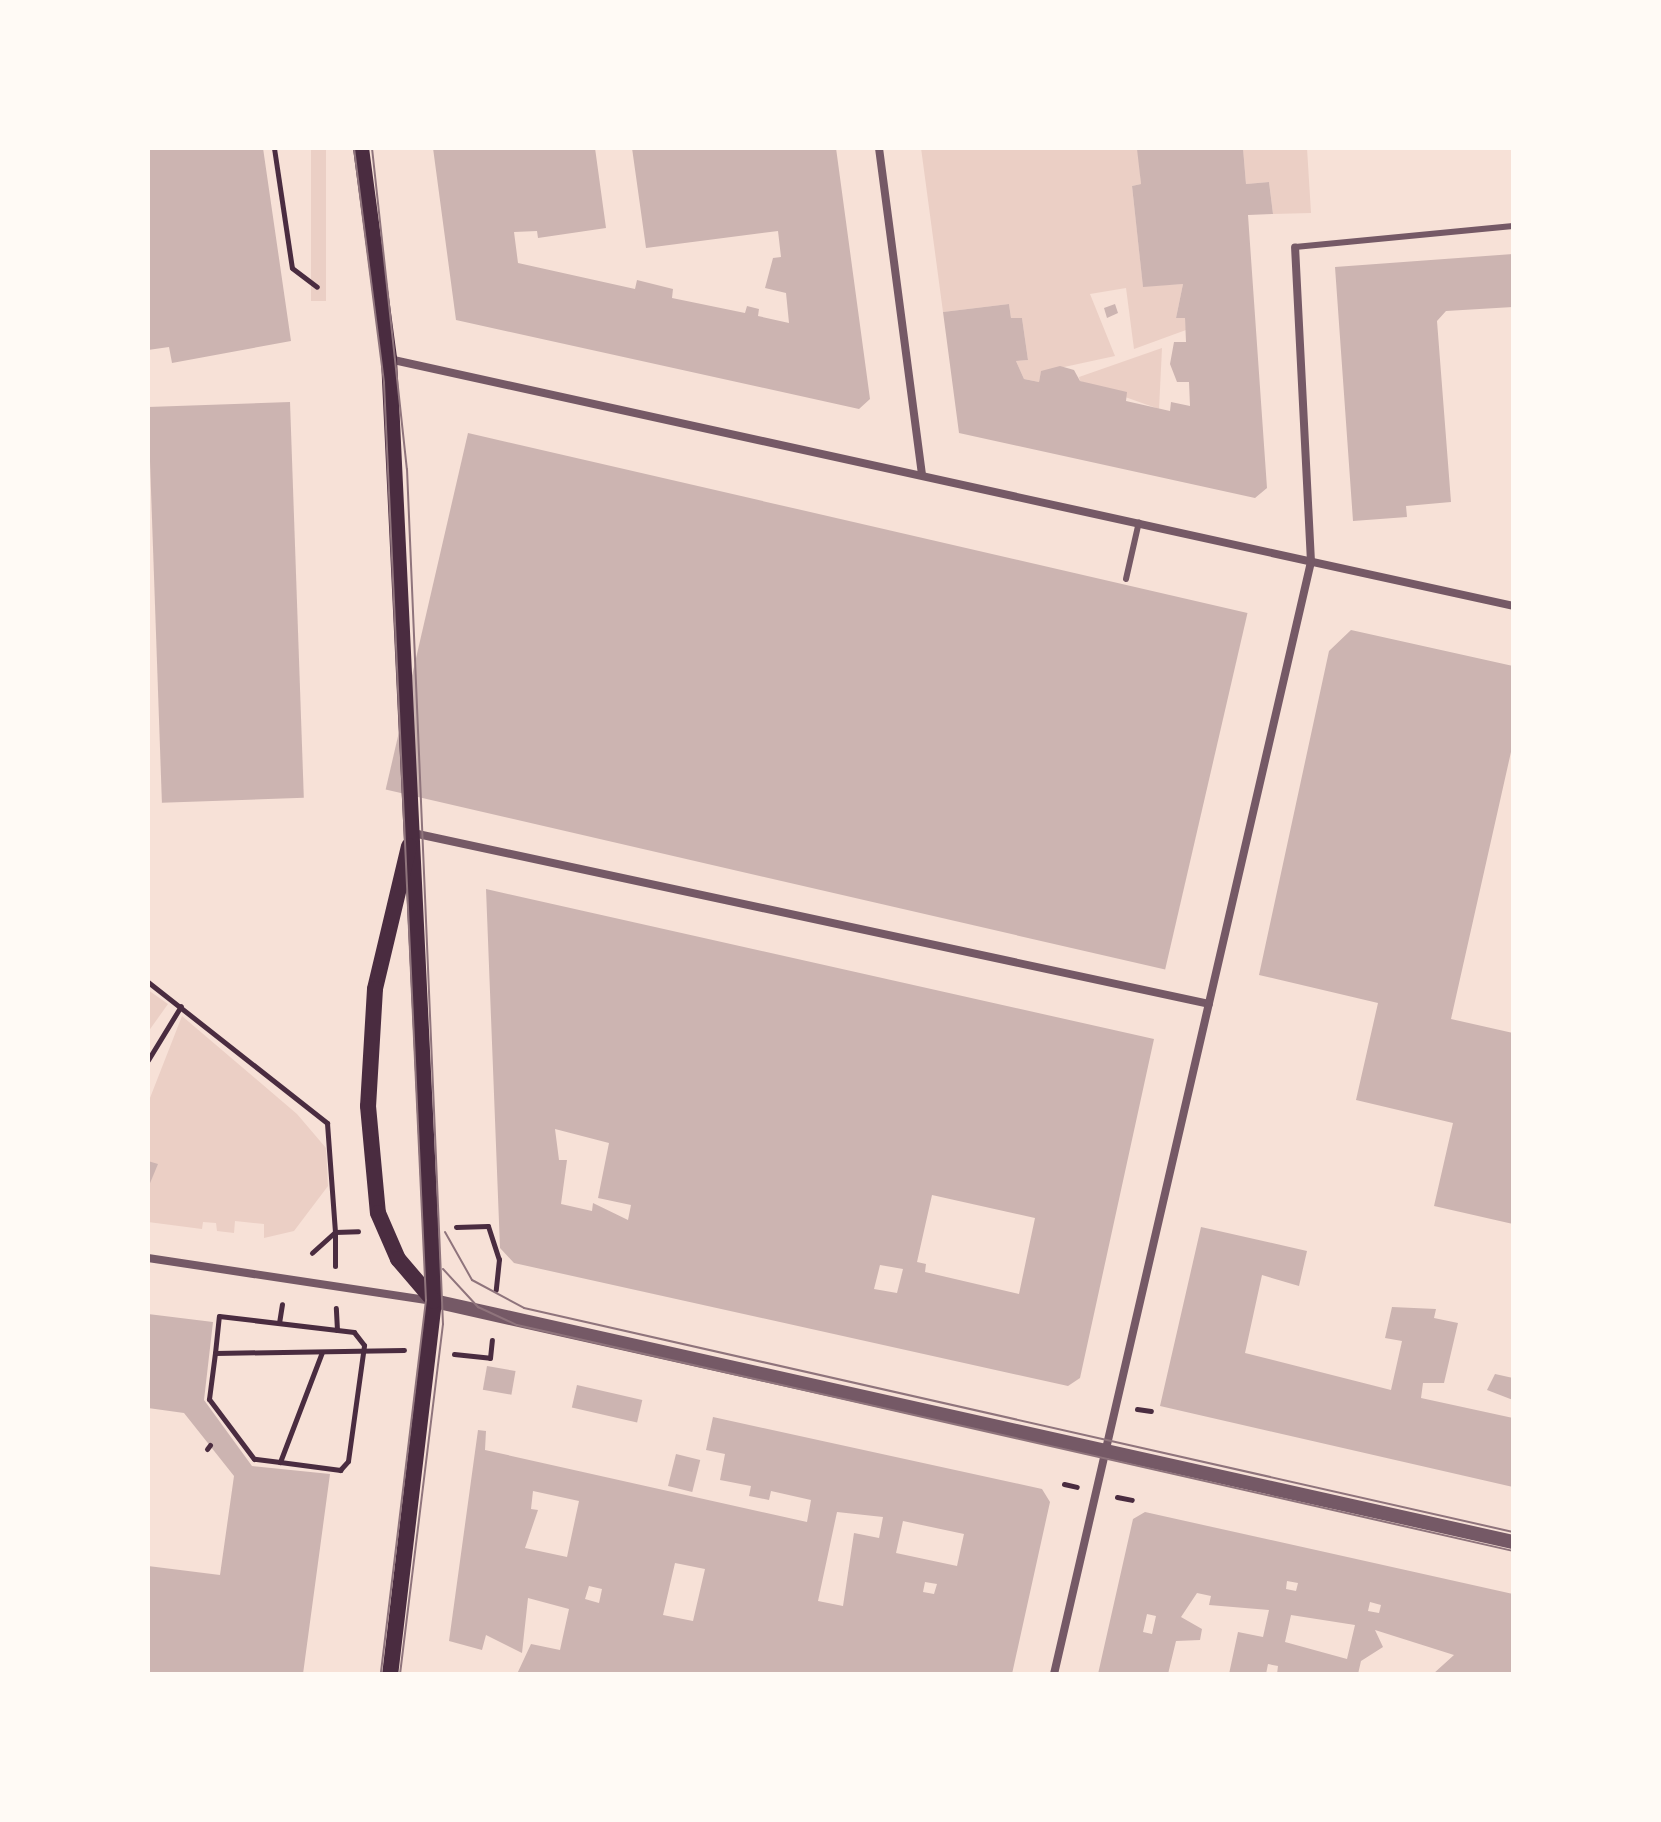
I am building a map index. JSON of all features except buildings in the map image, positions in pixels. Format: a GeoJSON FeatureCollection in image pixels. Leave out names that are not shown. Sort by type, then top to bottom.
{"type":"FeatureCollection","features":[{"type":"Feature","properties":{"kind":"main road"},"geometry":{"type":"LineString","coordinates":[[361,148],[389,359],[434,1301],[432,1352],[390,1674]]}},
{"type":"Feature","properties":{"kind":"main road"},"geometry":{"type":"LineString","coordinates":[[413,833],[375,989],[368,1106],[378,1213],[398,1259],[434,1301]]}},
{"type":"Feature","properties":{"kind":"street"},"geometry":{"type":"LineString","coordinates":[[879,148],[922,473]]}},
{"type":"Feature","properties":{"kind":"street"},"geometry":{"type":"LineString","coordinates":[[1054,1674],[1110,1451],[1311,562],[1295,247]]}},
{"type":"Feature","properties":{"kind":"street"},"geometry":{"type":"LineString","coordinates":[[389,359],[922,473],[1513,606]]}},
{"type":"Feature","properties":{"kind":"street"},"geometry":{"type":"LineString","coordinates":[[413,833],[1209,1004]]}},
{"type":"Feature","properties":{"kind":"street"},"geometry":{"type":"LineString","coordinates":[[148,1258],[434,1301],[1513,1542]]}},
{"type":"Feature","properties":{"kind":"lane"},"geometry":{"type":"LineString","coordinates":[[1295,247],[1513,226]]}},
{"type":"Feature","properties":{"kind":"lane"},"geometry":{"type":"LineString","coordinates":[[1126,579],[1139,522]]}},
{"type":"Feature","properties":{"kind":"path"},"geometry":{"type":"LineString","coordinates":[[274,148],[292,268],[317,287]]}},
{"type":"Feature","properties":{"kind":"path"},"geometry":{"type":"LineString","coordinates":[[148,982],[327,1123],[335,1232],[312,1253]]}},
{"type":"Feature","properties":{"kind":"path"},"geometry":{"type":"LineString","coordinates":[[148,1060],[181,1006]]}},
{"type":"Feature","properties":{"kind":"path"},"geometry":{"type":"LineString","coordinates":[[279,1323],[282,1304]]}},
{"type":"Feature","properties":{"kind":"path"},"geometry":{"type":"LineString","coordinates":[[337,1330],[219,1316],[209,1399],[229,1430],[254,1459],[340,1470],[348,1461],[364,1345]]}},
{"type":"Feature","properties":{"kind":"path"},"geometry":{"type":"LineString","coordinates":[[215,1353],[322,1352],[364,1345],[432,1352]]}},
{"type":"Feature","properties":{"kind":"path"},"geometry":{"type":"LineString","coordinates":[[280,1462],[322,1352]]}},
{"type":"Feature","properties":{"kind":"shaded area"},"geometry":{"type":"Polygon","coordinates":[[[311,148],[326,148],[326,301],[311,301],[311,148]]]}},
{"type":"Feature","properties":{"kind":"shaded area"},"geometry":{"type":"Polygon","coordinates":[[[921,148],[1149,148],[1138,149],[1141,184],[1132,186],[1143,286],[1183,284],[1176,318],[1185,318],[1186,330],[1134,349],[1126,288],[1090,294],[1115,356],[1041,372],[1039,382],[1024,379],[1016,361],[1028,360],[1022,318],[1011,318],[1009,304],[943,312],[921,148]]]}},
{"type":"Feature","properties":{"kind":"shaded area"},"geometry":{"type":"Polygon","coordinates":[[[1243,148],[1307,148],[1311,213],[1273,214],[1269,182],[1246,184],[1243,148]]]}},
{"type":"Feature","properties":{"kind":"shaded area"},"geometry":{"type":"Polygon","coordinates":[[[1162,348],[1159,409],[1080,381],[1079,377],[1162,348]]]}},
{"type":"Feature","properties":{"kind":"shaded area"},"geometry":{"type":"Polygon","coordinates":[[[148,990],[168,1004],[148,1032],[148,990]]]}},
{"type":"Feature","properties":{"kind":"shaded area"},"geometry":{"type":"Polygon","coordinates":[[[182,1016],[297,1114],[326,1148],[328,1186],[294,1231],[264,1238],[264,1224],[235,1221],[234,1233],[217,1231],[216,1223],[203,1222],[202,1229],[148,1222],[148,1103],[182,1016]]]}},
{"type":"Feature","properties":{"kind":"tram line"},"geometry":{"type":"LineString","coordinates":[[354,148],[384,383],[426,1300],[381,1674]]}},
{"type":"Feature","properties":{"kind":"tram line"},"geometry":{"type":"LineString","coordinates":[[372,148],[407,469],[443,1324],[400,1674]]}},
{"type":"Feature","properties":{"kind":"tram line"},"geometry":{"type":"LineString","coordinates":[[445,1232],[472,1280],[524,1308],[1513,1532]]}},
{"type":"Feature","properties":{"kind":"tram line"},"geometry":{"type":"LineString","coordinates":[[443,1269],[478,1307],[517,1325],[1513,1551]]}}]}
